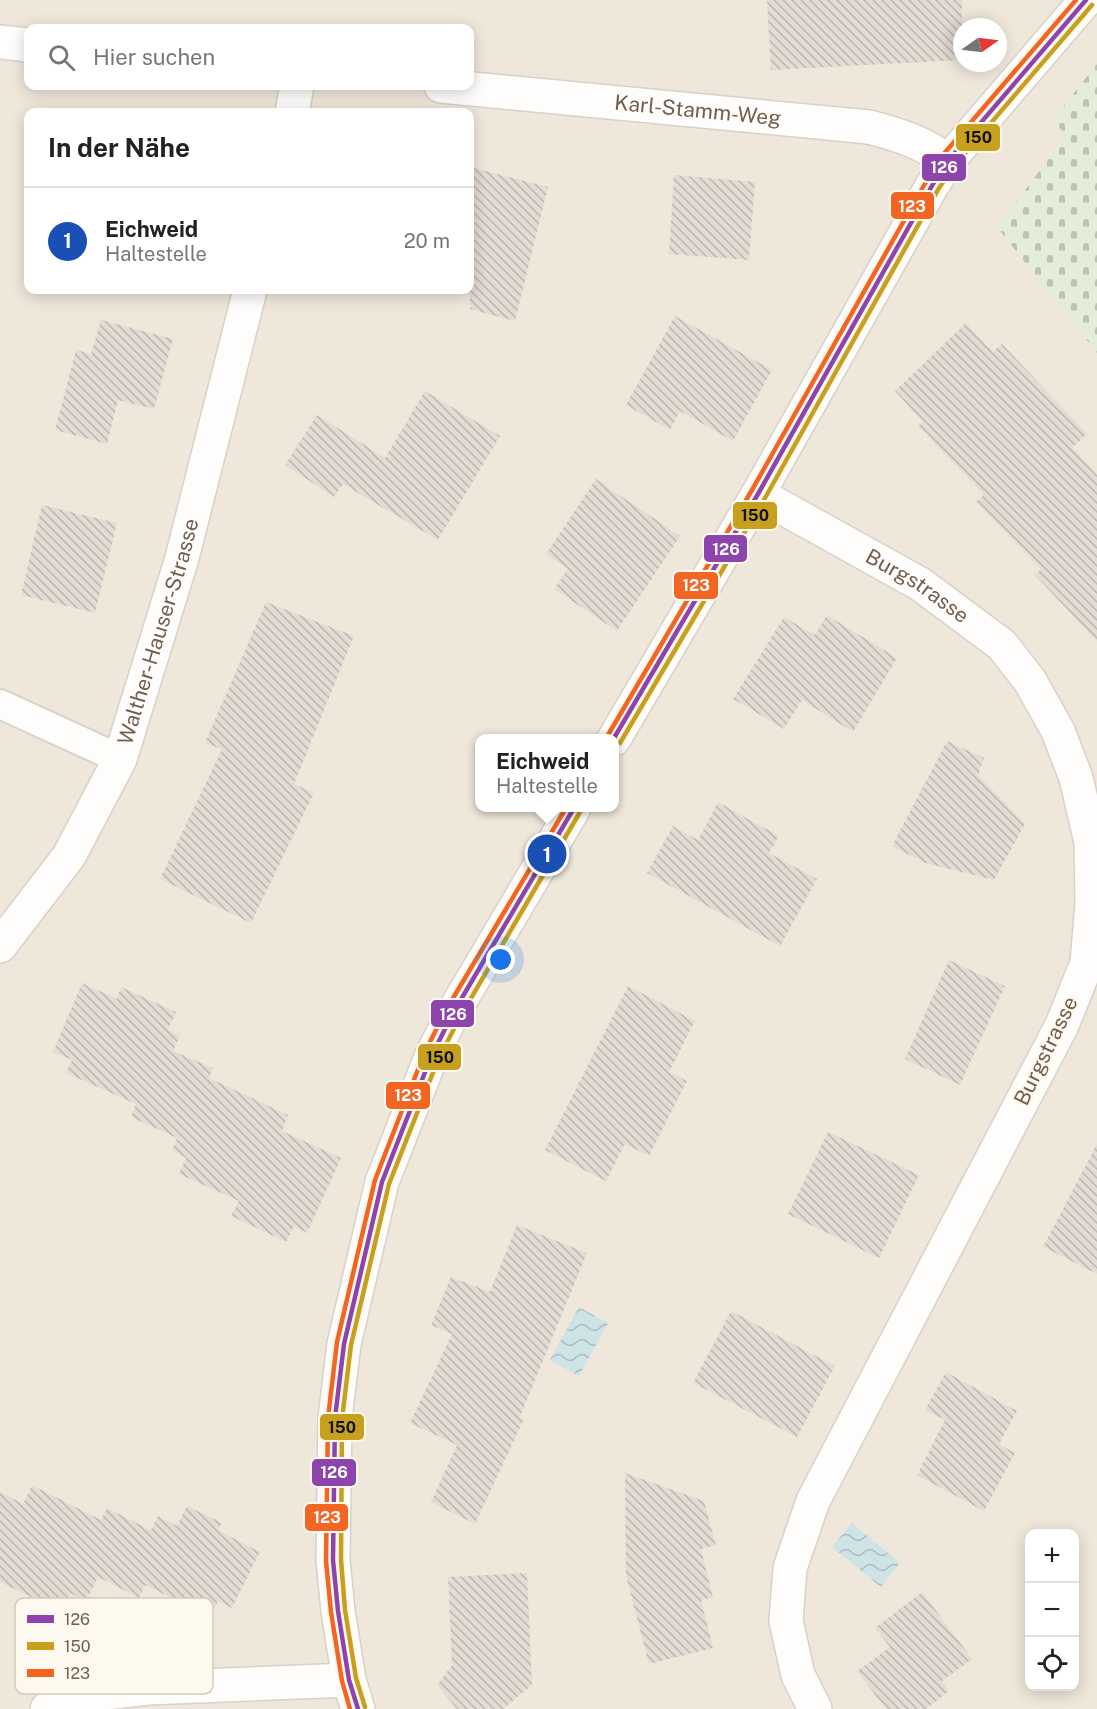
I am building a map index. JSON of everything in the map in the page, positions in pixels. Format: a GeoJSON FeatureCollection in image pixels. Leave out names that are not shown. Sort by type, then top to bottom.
{"type":"FeatureCollection","features":[{"type":"Feature","properties":{"kind":"street"},"geometry":{"type":"LineString","coordinates":[[618,734],[758,494],[933,184],[948,161],[1086,0]]}},
{"type":"Feature","properties":{"kind":"street"},"geometry":{"type":"LineString","coordinates":[[0,42],[24,45]]}},
{"type":"Feature","properties":{"kind":"street","name":"Karl-Stamm-Weg"},"geometry":{"type":"LineString","coordinates":[[474,89],[869,127],[903,136],[929,147],[948,161]]}},
{"type":"Feature","properties":{"kind":"street"},"geometry":{"type":"LineString","coordinates":[[293,108],[296,90]]}},
{"type":"Feature","properties":{"kind":"street","name":"Walther-Hauser-Strasse"},"geometry":{"type":"LineString","coordinates":[[0,946],[69,856],[120,759],[182,558],[249,294]]}},
{"type":"Feature","properties":{"kind":"street","name":"Burgstrasse"},"geometry":{"type":"LineString","coordinates":[[758,494],[920,585],[1002,645],[1030,681],[1058,731],[1076,778],[1091,842],[1092,903],[1087,963],[1062,1025],[813,1501],[790,1568],[786,1621],[798,1675],[814,1709]]}},
{"type":"Feature","properties":{"kind":"street"},"geometry":{"type":"LineString","coordinates":[[213,1690],[354,1694],[338,1611],[333,1560],[334,1418],[344,1344],[382,1182],[430,1057],[448,1022],[571,812]]}},
{"type":"Feature","properties":{"kind":"street"},"geometry":{"type":"LineString","coordinates":[[47,1709],[80,1696],[97,1694]]}},
{"type":"Feature","properties":{"kind":"lane"},"geometry":{"type":"LineString","coordinates":[[0,704],[120,759]]}},
{"type":"Feature","properties":{"kind":"shaded area"},"geometry":{"type":"Polygon","coordinates":[[[0,0],[1097,0],[1097,1709],[0,1709],[0,0]]]}},
{"type":"Feature","properties":{"kind":"green space"},"geometry":{"type":"Polygon","coordinates":[[[1097,64],[1097,353],[997,227],[1066,136],[1053,119],[1097,64]]]}},
{"type":"Feature","properties":{"kind":"water"},"geometry":{"type":"Polygon","coordinates":[[[579,1307],[608,1323],[579,1376],[550,1360],[579,1307]]]}},
{"type":"Feature","properties":{"kind":"water"},"geometry":{"type":"Polygon","coordinates":[[[852,1523],[900,1563],[881,1587],[832,1547],[852,1523]]]}},
{"type":"Feature","properties":{"kind":"building"},"geometry":{"type":"Polygon","coordinates":[[[767,0],[962,0],[962,18],[953,18],[953,60],[771,70],[767,0]]]}},
{"type":"Feature","properties":{"kind":"building"},"geometry":{"type":"Polygon","coordinates":[[[474,168],[548,187],[515,321],[470,309],[470,294],[474,294],[474,168]]]}},
{"type":"Feature","properties":{"kind":"building"},"geometry":{"type":"Polygon","coordinates":[[[674,175],[755,182],[749,260],[669,254],[674,175]]]}},
{"type":"Feature","properties":{"kind":"building"},"geometry":{"type":"Polygon","coordinates":[[[675,316],[772,370],[733,441],[680,411],[670,430],[626,405],[675,316]]]}},
{"type":"Feature","properties":{"kind":"building"},"geometry":{"type":"Polygon","coordinates":[[[101,320],[173,339],[154,409],[118,400],[107,444],[55,430],[76,350],[91,354],[101,320]]]}},
{"type":"Feature","properties":{"kind":"building"},"geometry":{"type":"Polygon","coordinates":[[[966,323],[993,352],[1002,344],[1087,434],[1072,448],[1097,475],[1097,641],[1035,575],[1041,569],[976,502],[984,495],[918,426],[923,422],[895,391],[966,323]]]}},
{"type":"Feature","properties":{"kind":"building"},"geometry":{"type":"Polygon","coordinates":[[[425,391],[500,436],[438,540],[343,484],[334,497],[285,465],[317,415],[385,458],[425,391]]]}},
{"type":"Feature","properties":{"kind":"building"},"geometry":{"type":"Polygon","coordinates":[[[596,479],[680,536],[617,631],[554,589],[568,569],[546,554],[596,479]]]}},
{"type":"Feature","properties":{"kind":"building"},"geometry":{"type":"Polygon","coordinates":[[[42,505],[117,523],[95,613],[21,595],[42,505]]]}},
{"type":"Feature","properties":{"kind":"building"},"geometry":{"type":"Polygon","coordinates":[[[266,602],[354,636],[294,784],[314,793],[251,923],[160,879],[222,749],[205,743],[266,602]]]}},
{"type":"Feature","properties":{"kind":"building"},"geometry":{"type":"Polygon","coordinates":[[[827,615],[897,658],[853,732],[802,700],[784,729],[733,699],[784,617],[815,635],[827,615]]]}},
{"type":"Feature","properties":{"kind":"building"},"geometry":{"type":"Polygon","coordinates":[[[947,741],[984,758],[978,775],[1025,824],[994,880],[925,863],[892,846],[947,741]]]}},
{"type":"Feature","properties":{"kind":"building"},"geometry":{"type":"Polygon","coordinates":[[[718,802],[779,836],[769,853],[817,879],[780,946],[647,873],[673,826],[698,840],[718,802]]]}},
{"type":"Feature","properties":{"kind":"building"},"geometry":{"type":"Polygon","coordinates":[[[949,960],[1005,986],[960,1085],[905,1059],[949,960]]]}},
{"type":"Feature","properties":{"kind":"building"},"geometry":{"type":"Polygon","coordinates":[[[82,983],[117,999],[121,987],[176,1012],[168,1030],[180,1036],[173,1051],[213,1068],[209,1078],[288,1115],[282,1131],[341,1158],[307,1233],[294,1226],[286,1242],[231,1216],[239,1201],[179,1174],[186,1158],[172,1150],[177,1138],[131,1117],[136,1104],[66,1073],[72,1060],[53,1052],[82,983]]]}},
{"type":"Feature","properties":{"kind":"building"},"geometry":{"type":"Polygon","coordinates":[[[628,986],[695,1021],[669,1072],[687,1081],[649,1156],[625,1144],[606,1181],[545,1150],[628,986]]]}},
{"type":"Feature","properties":{"kind":"building"},"geometry":{"type":"Polygon","coordinates":[[[828,1132],[919,1175],[879,1258],[788,1214],[828,1132]]]}},
{"type":"Feature","properties":{"kind":"building"},"geometry":{"type":"Polygon","coordinates":[[[1097,1144],[1097,1274],[1043,1247],[1097,1144]]]}},
{"type":"Feature","properties":{"kind":"building"},"geometry":{"type":"Polygon","coordinates":[[[517,1225],[587,1253],[520,1417],[524,1419],[475,1524],[431,1502],[457,1445],[410,1423],[452,1334],[431,1325],[451,1277],[490,1292],[517,1225]]]}},
{"type":"Feature","properties":{"kind":"building"},"geometry":{"type":"Polygon","coordinates":[[[731,1311],[835,1366],[797,1437],[693,1383],[731,1311]]]}},
{"type":"Feature","properties":{"kind":"building"},"geometry":{"type":"Polygon","coordinates":[[[946,1372],[1017,1411],[999,1444],[1015,1453],[984,1511],[917,1475],[945,1420],[925,1410],[946,1372]]]}},
{"type":"Feature","properties":{"kind":"building"},"geometry":{"type":"Polygon","coordinates":[[[625,1473],[704,1501],[716,1545],[701,1549],[713,1597],[701,1600],[713,1648],[649,1664],[626,1576],[625,1473]]]}},
{"type":"Feature","properties":{"kind":"building"},"geometry":{"type":"Polygon","coordinates":[[[32,1485],[101,1520],[107,1508],[151,1530],[158,1516],[177,1526],[187,1506],[222,1523],[218,1530],[260,1552],[232,1608],[218,1601],[213,1611],[213,1598],[171,1598],[145,1585],[139,1598],[98,1577],[88,1598],[80,1598],[70,1593],[68,1598],[33,1598],[0,1582],[0,1492],[23,1504],[32,1485]]]}},
{"type":"Feature","properties":{"kind":"building"},"geometry":{"type":"Polygon","coordinates":[[[527,1573],[532,1685],[503,1709],[457,1709],[437,1685],[452,1665],[448,1577],[527,1573]]]}},
{"type":"Feature","properties":{"kind":"building"},"geometry":{"type":"Polygon","coordinates":[[[922,1592],[972,1659],[942,1681],[949,1691],[926,1709],[886,1709],[857,1671],[890,1647],[875,1628],[922,1592]]]}},
{"type":"Feature","properties":{"kind":"transit line","name":"123"},"geometry":{"type":"LineString","coordinates":[[609,734],[752,490],[942,156],[1076,0]]}},
{"type":"Feature","properties":{"kind":"transit line","name":"126"},"geometry":{"type":"LineString","coordinates":[[616,734],[758,494],[933,184],[948,161],[1086,0]]}},
{"type":"Feature","properties":{"kind":"transit line","name":"150"},"geometry":{"type":"LineString","coordinates":[[620,743],[765,498],[939,188],[954,166],[1092,5]]}},
{"type":"Feature","properties":{"kind":"transit line","name":"123"},"geometry":{"type":"LineString","coordinates":[[350,1709],[342,1681],[326,1561],[328,1418],[337,1342],[375,1180],[424,1054],[446,1010],[564,812]]}},
{"type":"Feature","properties":{"kind":"transit line","name":"126"},"geometry":{"type":"LineString","coordinates":[[358,1709],[349,1680],[333,1560],[335,1418],[344,1344],[382,1182],[431,1057],[453,1013],[572,812]]}},
{"type":"Feature","properties":{"kind":"transit line","name":"150"},"geometry":{"type":"LineString","coordinates":[[365,1707],[356,1678],[345,1610],[341,1560],[342,1419],[351,1345],[389,1184],[438,1060],[460,1017],[580,812]]}},
{"type":"Feature","properties":{"kind":"place","name":"Eichweid"},"geometry":{"type":"Point","coordinates":[547,854]}}]}
